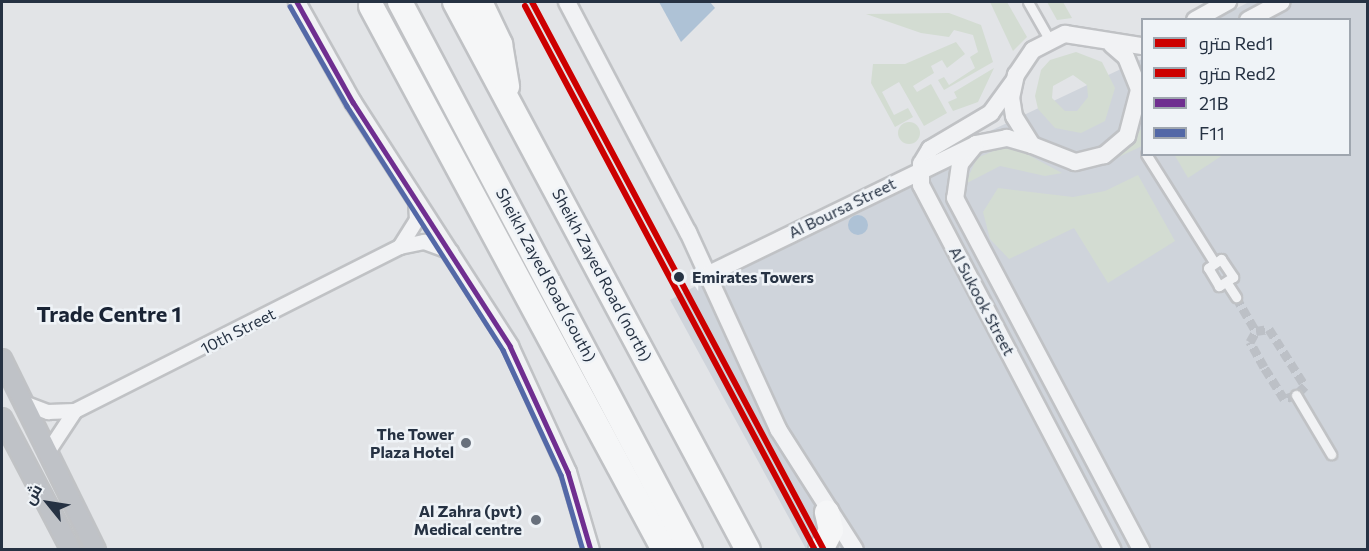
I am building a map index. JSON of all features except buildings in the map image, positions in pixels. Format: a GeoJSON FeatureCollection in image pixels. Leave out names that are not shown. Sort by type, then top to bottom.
{"type":"FeatureCollection","features":[{"type":"Feature","properties":{"kind":"highway","name":"Sheikh Zayed Road (south)"},"geometry":{"type":"LineString","coordinates":[[400,2],[690,549]]}},
{"type":"Feature","properties":{"kind":"highway","name":"Sheikh Zayed Road (north)"},"geometry":{"type":"LineString","coordinates":[[455,2],[748,549]]}},
{"type":"Feature","properties":{"kind":"highway"},"geometry":{"type":"LineString","coordinates":[[480,2],[504,57],[507,97]]}},
{"type":"Feature","properties":{"kind":"highway"},"geometry":{"type":"LineString","coordinates":[[371,6],[664,549]]}},
{"type":"Feature","properties":{"kind":"highway"},"geometry":{"type":"LineString","coordinates":[[826,549],[831,530],[827,512]]}},
{"type":"Feature","properties":{"kind":"main road"},"geometry":{"type":"LineString","coordinates":[[2,359],[96,549]]}},
{"type":"Feature","properties":{"kind":"main road"},"geometry":{"type":"LineString","coordinates":[[2,418],[71,549]]}},
{"type":"Feature","properties":{"kind":"street"},"geometry":{"type":"LineString","coordinates":[[297,2],[353,102],[453,253],[510,346],[550,432],[591,549]]}},
{"type":"Feature","properties":{"kind":"street"},"geometry":{"type":"LineString","coordinates":[[567,2],[709,274],[764,401],[827,512],[855,549]]}},
{"type":"Feature","properties":{"kind":"street"},"geometry":{"type":"LineString","coordinates":[[1028,2],[1049,39]]}},
{"type":"Feature","properties":{"kind":"street"},"geometry":{"type":"LineString","coordinates":[[1199,18],[1228,2]]}},
{"type":"Feature","properties":{"kind":"street"},"geometry":{"type":"LineString","coordinates":[[1252,18],[1282,2]]}},
{"type":"Feature","properties":{"kind":"street"},"geometry":{"type":"LineString","coordinates":[[919,170],[935,145],[991,113],[1014,81],[1026,57],[1049,39],[1082,34],[1112,45],[1141,46]]}},
{"type":"Feature","properties":{"kind":"street"},"geometry":{"type":"LineString","coordinates":[[976,144],[1007,138],[1032,145],[1061,160],[1090,160],[1127,135],[1140,105],[1134,73],[1112,45]]}},
{"type":"Feature","properties":{"kind":"street"},"geometry":{"type":"LineString","coordinates":[[1014,81],[1014,116],[1032,145]]}},
{"type":"Feature","properties":{"kind":"street","name":"Al Boursa Street"},"geometry":{"type":"LineString","coordinates":[[709,274],[883,186],[976,144]]}},
{"type":"Feature","properties":{"kind":"street","name":"Al Sukook Street"},"geometry":{"type":"LineString","coordinates":[[976,144],[956,175],[960,209],[1141,549]]}},
{"type":"Feature","properties":{"kind":"street"},"geometry":{"type":"LineString","coordinates":[[1147,156],[1214,262]]}},
{"type":"Feature","properties":{"kind":"street","name":"Al Sukook Street"},"geometry":{"type":"LineString","coordinates":[[919,170],[929,203],[1113,549]]}},
{"type":"Feature","properties":{"kind":"street"},"geometry":{"type":"LineString","coordinates":[[883,186],[929,203]]}},
{"type":"Feature","properties":{"kind":"street"},"geometry":{"type":"LineString","coordinates":[[400,247],[417,220],[415,195]]}},
{"type":"Feature","properties":{"kind":"street","name":"10th Street"},"geometry":{"type":"LineString","coordinates":[[24,403],[48,412],[75,411],[400,247],[424,242],[453,253]]}},
{"type":"Feature","properties":{"kind":"street"},"geometry":{"type":"LineString","coordinates":[[1221,259],[1233,277],[1227,283],[1219,286],[1208,268],[1221,259]]}},
{"type":"Feature","properties":{"kind":"street"},"geometry":{"type":"LineString","coordinates":[[1227,283],[1236,297]]}},
{"type":"Feature","properties":{"kind":"street"},"geometry":{"type":"LineString","coordinates":[[1296,395],[1331,454]]}},
{"type":"Feature","properties":{"kind":"street","name":"10th Street"},"geometry":{"type":"LineString","coordinates":[[48,452],[75,411]]}},
{"type":"Feature","properties":{"kind":"street"},"geometry":{"type":"LineString","coordinates":[[58,526],[59,549]]}},
{"type":"Feature","properties":{"kind":"shaded area"},"geometry":{"type":"Polygon","coordinates":[[[990,2],[1007,2],[1027,37],[1013,51],[990,2]]]}},
{"type":"Feature","properties":{"kind":"shaded area"},"geometry":{"type":"Polygon","coordinates":[[[1047,2],[1063,2],[1072,18],[1057,20],[1047,2]]]}},
{"type":"Feature","properties":{"kind":"shaded area"},"geometry":{"type":"Polygon","coordinates":[[[1249,2],[1367,2],[1367,549],[806,549],[670,300],[908,170],[1141,59],[1141,156],[1351,156],[1351,18],[1218,18],[1249,2]]]}},
{"type":"Feature","properties":{"kind":"shaded area"},"geometry":{"type":"Polygon","coordinates":[[[949,13],[981,25],[993,62],[944,90],[938,80],[944,77],[949,85],[975,68],[970,57],[978,52],[973,35],[954,30],[949,37],[921,33],[866,14],[949,13]]]}},
{"type":"Feature","properties":{"kind":"shaded area"},"geometry":{"type":"Polygon","coordinates":[[[956,42],[965,54],[947,68],[942,60],[931,66],[934,73],[913,86],[917,92],[931,84],[947,113],[924,126],[899,82],[882,92],[894,115],[908,108],[913,117],[895,127],[871,83],[873,64],[905,64],[956,42]]]}},
{"type":"Feature","properties":{"kind":"shaded area"},"geometry":{"type":"Polygon","coordinates":[[[1076,52],[1102,62],[1115,88],[1105,121],[1081,133],[1055,128],[1038,109],[1035,96],[1041,70],[1050,60],[1076,52]],[[1073,75],[1053,86],[1052,98],[1065,111],[1077,111],[1088,97],[1087,85],[1073,75]]]}},
{"type":"Feature","properties":{"kind":"shaded area"},"geometry":{"type":"Polygon","coordinates":[[[994,68],[978,102],[953,111],[948,102],[957,98],[954,92],[994,68]]]}},
{"type":"Feature","properties":{"kind":"shaded area"},"geometry":{"type":"Polygon","coordinates":[[[909,122],[919,129],[920,133],[913,143],[909,144],[899,137],[898,133],[905,123],[909,122]]]}},
{"type":"Feature","properties":{"kind":"shaded area"},"geometry":{"type":"Polygon","coordinates":[[[1141,129],[1141,146],[1104,164],[1121,154],[1141,129]]]}},
{"type":"Feature","properties":{"kind":"shaded area"},"geometry":{"type":"Polygon","coordinates":[[[1003,147],[1021,151],[1062,173],[1045,176],[1000,166],[965,184],[977,158],[1003,147]]]}},
{"type":"Feature","properties":{"kind":"shaded area"},"geometry":{"type":"Polygon","coordinates":[[[1175,156],[1221,156],[1188,178],[1175,156]]]}},
{"type":"Feature","properties":{"kind":"shaded area"},"geometry":{"type":"Polygon","coordinates":[[[1138,175],[1175,241],[1108,283],[1074,228],[1009,259],[990,239],[983,212],[998,188],[1073,197],[1105,191],[1138,175]]]}},
{"type":"Feature","properties":{"kind":"water"},"geometry":{"type":"Polygon","coordinates":[[[659,2],[710,2],[715,8],[681,42],[659,2]]]}},
{"type":"Feature","properties":{"kind":"water"},"geometry":{"type":"Polygon","coordinates":[[[858,215],[865,218],[868,225],[865,232],[858,235],[851,232],[848,225],[851,218],[858,215]]]}},
{"type":"Feature","properties":{"kind":"tunnel"},"geometry":{"type":"LineString","coordinates":[[1236,297],[1256,331],[1269,329],[1305,386],[1296,395],[1284,399],[1250,342],[1256,331]]}},
{"type":"Feature","properties":{"kind":"metro line","name":"Red1"},"geometry":{"type":"LineString","coordinates":[[532,2],[824,550]]}},
{"type":"Feature","properties":{"kind":"metro line","name":"Red2"},"geometry":{"type":"LineString","coordinates":[[525,6],[815,550]]}},
{"type":"Feature","properties":{"kind":"transit line","name":"21B"},"geometry":{"type":"LineString","coordinates":[[297,2],[353,102],[510,346],[568,472],[591,550]]}},
{"type":"Feature","properties":{"kind":"transit line","name":"F11"},"geometry":{"type":"LineString","coordinates":[[290,6],[347,106],[503,350],[561,475],[583,550]]}},
{"type":"Feature","properties":{"kind":"place","name":"Emirates Towers"},"geometry":{"type":"Point","coordinates":[679,277]}},
{"type":"Feature","properties":{"kind":"place","name":"The Tower Plaza Hotel"},"geometry":{"type":"Point","coordinates":[466,443]}},
{"type":"Feature","properties":{"kind":"place","name":"Al Zahra (pvt) Medical centre"},"geometry":{"type":"Point","coordinates":[536,520]}},
{"type":"Feature","properties":{"kind":"district","name":"Trade Centre 1"},"geometry":{"type":"Point","coordinates":[109,314]}}]}
